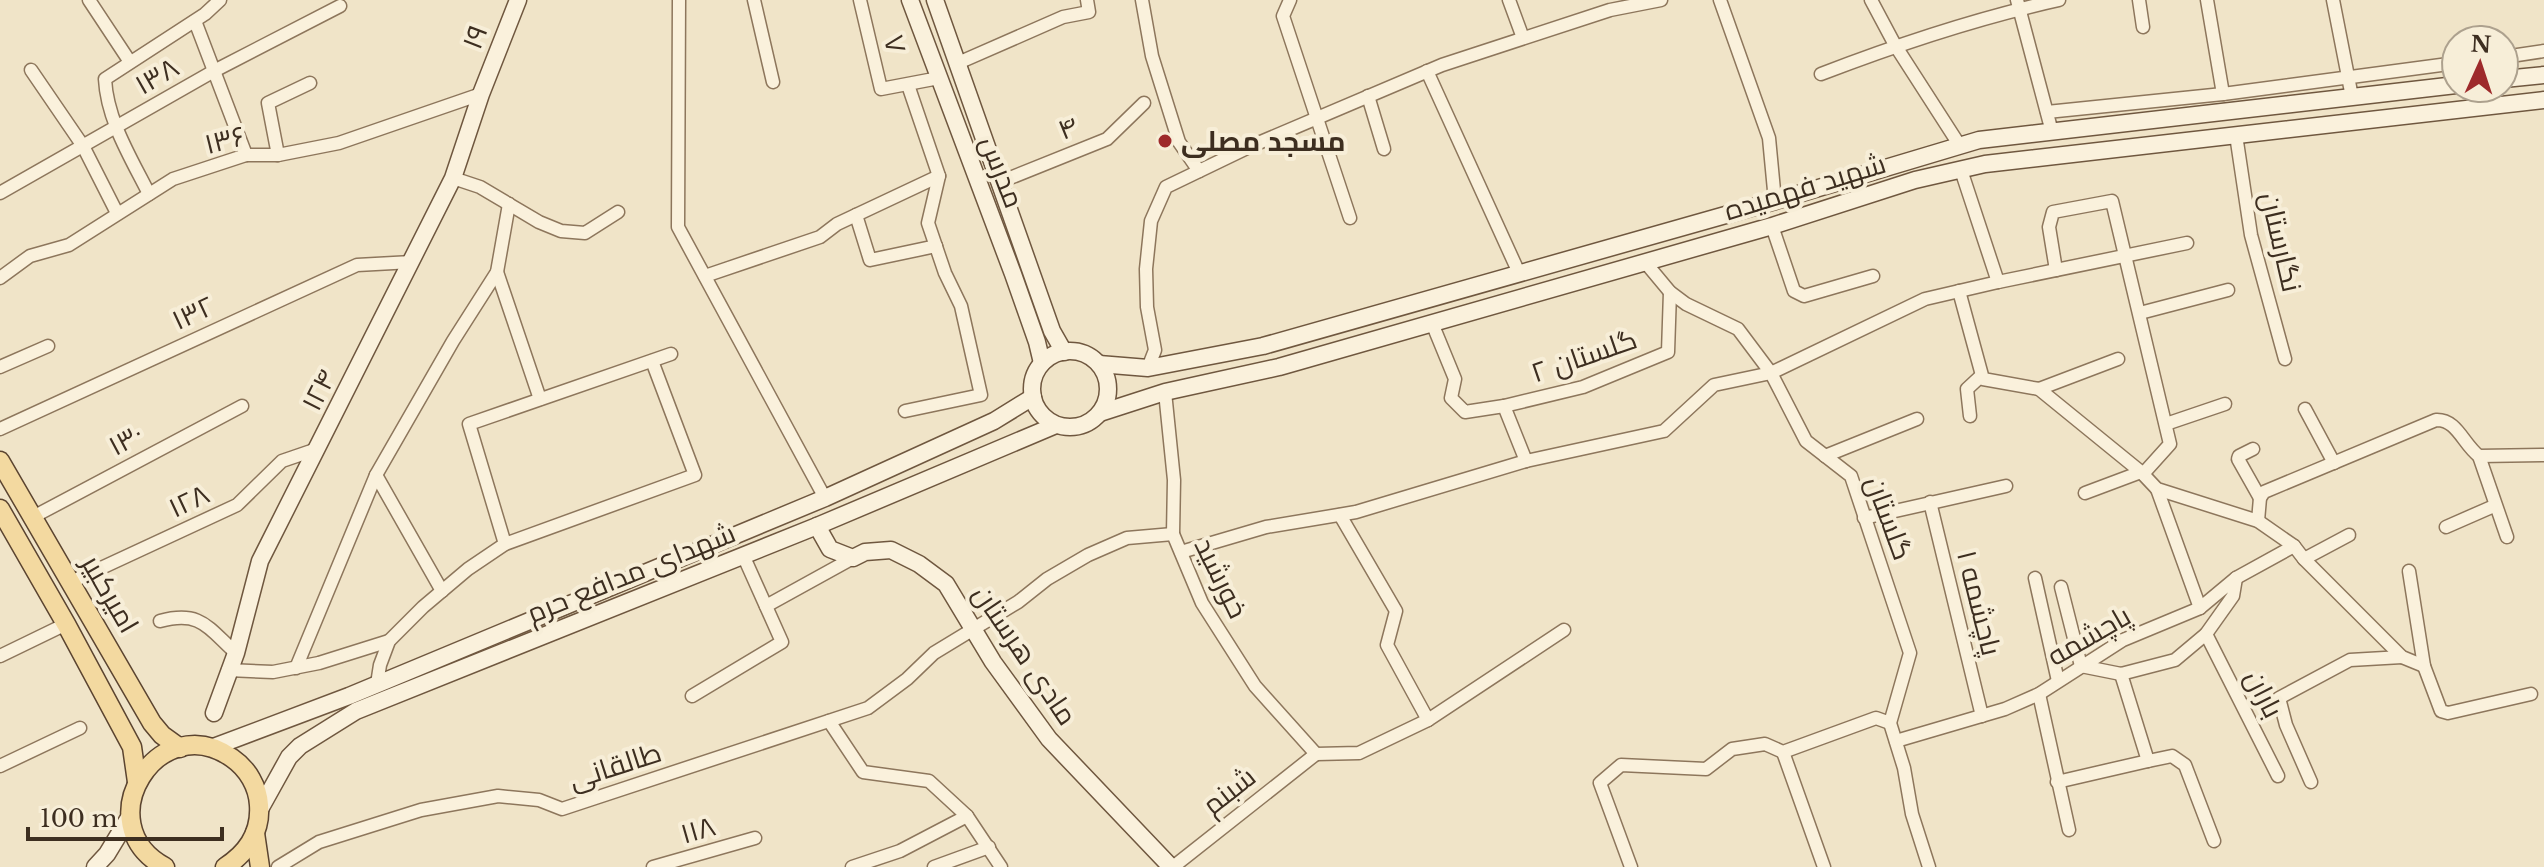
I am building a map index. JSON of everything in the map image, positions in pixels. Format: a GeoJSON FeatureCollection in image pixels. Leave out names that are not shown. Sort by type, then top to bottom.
{"type":"FeatureCollection","features":[{"type":"Feature","properties":{"kind":"main road","name":"۱۹"},"geometry":{"type":"LineString","coordinates":[[481,94],[518,0]]}},
{"type":"Feature","properties":{"kind":"main road","name":"مدرس"},"geometry":{"type":"LineString","coordinates":[[910,0],[1028,314],[1042,363]]}},
{"type":"Feature","properties":{"kind":"main road","name":"مدرس"},"geometry":{"type":"LineString","coordinates":[[935,0],[1052,331],[1064,352]]}},
{"type":"Feature","properties":{"kind":"main road"},"geometry":{"type":"LineString","coordinates":[[2520,77],[2544,75]]}},
{"type":"Feature","properties":{"kind":"main road","name":"شهید فهمیده"},"geometry":{"type":"LineString","coordinates":[[1099,364],[1148,368],[1263,346],[1979,140],[2440,87]]}},
{"type":"Feature","properties":{"kind":"main road","name":"۱۲۴"},"geometry":{"type":"LineString","coordinates":[[214,713],[236,653],[260,561],[453,178],[481,94]]}},
{"type":"Feature","properties":{"kind":"main road","name":"شهید فهمیده"},"geometry":{"type":"LineString","coordinates":[[1100,413],[1165,392],[1217,382],[1359,344],[1772,226],[1915,180],[1961,170],[2040,156],[2544,100]]}},
{"type":"Feature","properties":{"kind":"main road"},"geometry":{"type":"LineString","coordinates":[[2186,117],[2181,122],[2181,129],[2190,140]]}},
{"type":"Feature","properties":{"kind":"main road"},"geometry":{"type":"LineString","coordinates":[[2151,121],[2158,132],[2155,144]]}},
{"type":"Feature","properties":{"kind":"main road"},"geometry":{"type":"LineString","coordinates":[[1353,321],[1350,334],[1359,344]]}},
{"type":"Feature","properties":{"kind":"main road"},"geometry":{"type":"LineString","coordinates":[[1320,330],[1330,337],[1327,353]]}},
{"type":"Feature","properties":{"kind":"main road"},"geometry":{"type":"LineString","coordinates":[[1064,352],[1089,356],[1099,364],[1108,383],[1105,404],[1100,413],[1080,426],[1056,425],[1045,419],[1033,397],[1032,385],[1042,363],[1064,352]]}},
{"type":"Feature","properties":{"kind":"main road","name":"شهدای مدافع حرم"},"geometry":{"type":"LineString","coordinates":[[259,811],[289,757],[377,684],[825,498],[994,421],[1033,397]]}},
{"type":"Feature","properties":{"kind":"main road","name":"شهدای مدافع حرم"},"geometry":{"type":"LineString","coordinates":[[211,748],[352,704],[743,555],[1056,425]]}},
{"type":"Feature","properties":{"kind":"main road","name":"امیرکبیر"},"geometry":{"type":"LineString","coordinates":[[0,461],[152,723],[180,748]]}},
{"type":"Feature","properties":{"kind":"main road","name":"امیرکبیر"},"geometry":{"type":"LineString","coordinates":[[0,509],[132,747],[137,782]]}},
{"type":"Feature","properties":{"kind":"main road"},"geometry":{"type":"LineString","coordinates":[[21,545],[37,524]]}},
{"type":"Feature","properties":{"kind":"main road"},"geometry":{"type":"LineString","coordinates":[[817,526],[830,549],[853,558]]}},
{"type":"Feature","properties":{"kind":"main road","name":"مادی هرستان"},"geometry":{"type":"LineString","coordinates":[[853,558],[865,552],[891,550],[919,564],[946,584],[993,662],[1049,739],[1172,867]]}},
{"type":"Feature","properties":{"kind":"main road"},"geometry":{"type":"LineString","coordinates":[[165,867],[143,848],[133,828],[130,816],[132,793],[142,772],[159,757],[180,748],[211,748],[229,756],[244,769],[256,789],[259,811],[255,833],[260,867]]}},
{"type":"Feature","properties":{"kind":"main road"},"geometry":{"type":"LineString","coordinates":[[95,867],[107,854],[130,816]]}},
{"type":"Feature","properties":{"kind":"main road"},"geometry":{"type":"LineString","coordinates":[[225,867],[243,853],[255,833]]}},
{"type":"Feature","properties":{"kind":"street"},"geometry":{"type":"LineString","coordinates":[[89,0],[130,62]]}},
{"type":"Feature","properties":{"kind":"street"},"geometry":{"type":"LineString","coordinates":[[149,194],[116,127],[106,98],[105,79],[195,21],[220,0]]}},
{"type":"Feature","properties":{"kind":"street"},"geometry":{"type":"LineString","coordinates":[[679,0],[678,227],[825,498]]}},
{"type":"Feature","properties":{"kind":"street"},"geometry":{"type":"LineString","coordinates":[[754,0],[773,82]]}},
{"type":"Feature","properties":{"kind":"street","name":"۷"},"geometry":{"type":"LineString","coordinates":[[860,0],[881,89],[939,78]]}},
{"type":"Feature","properties":{"kind":"street"},"geometry":{"type":"LineString","coordinates":[[958,63],[1063,17],[1089,12],[1087,0]]}},
{"type":"Feature","properties":{"kind":"street"},"geometry":{"type":"LineString","coordinates":[[1142,0],[1152,56],[1179,142],[1199,171]]}},
{"type":"Feature","properties":{"kind":"street"},"geometry":{"type":"LineString","coordinates":[[1289,0],[1283,16],[1350,218]]}},
{"type":"Feature","properties":{"kind":"street"},"geometry":{"type":"LineString","coordinates":[[1509,0],[1523,38]]}},
{"type":"Feature","properties":{"kind":"street"},"geometry":{"type":"LineString","coordinates":[[1148,368],[1155,350],[1147,307],[1146,269],[1151,221],[1166,187],[1427,71],[1608,5],[1661,0]]}},
{"type":"Feature","properties":{"kind":"street"},"geometry":{"type":"LineString","coordinates":[[1720,0],[1769,138],[1775,201]]}},
{"type":"Feature","properties":{"kind":"street"},"geometry":{"type":"LineString","coordinates":[[1871,0],[1895,45],[1960,146]]}},
{"type":"Feature","properties":{"kind":"street"},"geometry":{"type":"LineString","coordinates":[[1821,74],[1895,45],[2018,4],[2059,0]]}},
{"type":"Feature","properties":{"kind":"street"},"geometry":{"type":"LineString","coordinates":[[2139,0],[2143,27]]}},
{"type":"Feature","properties":{"kind":"street"},"geometry":{"type":"LineString","coordinates":[[2207,0],[2223,94]]}},
{"type":"Feature","properties":{"kind":"street"},"geometry":{"type":"LineString","coordinates":[[2333,0],[2352,97]]}},
{"type":"Feature","properties":{"kind":"street"},"geometry":{"type":"LineString","coordinates":[[2018,4],[2052,132]]}},
{"type":"Feature","properties":{"kind":"street","name":"۱۳۸"},"geometry":{"type":"LineString","coordinates":[[0,193],[214,71],[340,6]]}},
{"type":"Feature","properties":{"kind":"street"},"geometry":{"type":"LineString","coordinates":[[195,21],[246,155]]}},
{"type":"Feature","properties":{"kind":"street"},"geometry":{"type":"LineString","coordinates":[[2520,55],[2544,51]]}},
{"type":"Feature","properties":{"kind":"street"},"geometry":{"type":"LineString","coordinates":[[2047,112],[2223,94],[2440,65]]}},
{"type":"Feature","properties":{"kind":"street"},"geometry":{"type":"LineString","coordinates":[[31,70],[83,146],[117,213]]}},
{"type":"Feature","properties":{"kind":"street"},"geometry":{"type":"LineString","coordinates":[[1427,71],[1519,273]]}},
{"type":"Feature","properties":{"kind":"street"},"geometry":{"type":"LineString","coordinates":[[278,155],[268,103],[310,83]]}},
{"type":"Feature","properties":{"kind":"street"},"geometry":{"type":"LineString","coordinates":[[905,411],[981,395],[961,306],[928,223],[939,176],[908,85]]}},
{"type":"Feature","properties":{"kind":"street","name":"۱۳۶"},"geometry":{"type":"LineString","coordinates":[[0,278],[30,256],[69,245],[173,179],[246,155],[278,155],[339,143],[481,94]]}},
{"type":"Feature","properties":{"kind":"street"},"geometry":{"type":"LineString","coordinates":[[1368,96],[1384,149]]}},
{"type":"Feature","properties":{"kind":"street","name":"۴"},"geometry":{"type":"LineString","coordinates":[[1000,182],[1107,139],[1144,103]]}},
{"type":"Feature","properties":{"kind":"street","name":"نگارستان"},"geometry":{"type":"LineString","coordinates":[[2236,135],[2251,235],[2285,359]]}},
{"type":"Feature","properties":{"kind":"street"},"geometry":{"type":"LineString","coordinates":[[1961,170],[1998,282]]}},
{"type":"Feature","properties":{"kind":"street"},"geometry":{"type":"LineString","coordinates":[[705,276],[820,237],[856,215],[939,176]]}},
{"type":"Feature","properties":{"kind":"street"},"geometry":{"type":"LineString","coordinates":[[453,178],[480,187],[539,222],[561,231],[585,233],[618,212]]}},
{"type":"Feature","properties":{"kind":"street"},"geometry":{"type":"LineString","coordinates":[[2056,270],[2049,219],[2053,212],[2112,201],[2169,447],[2142,473],[2085,493]]}},
{"type":"Feature","properties":{"kind":"street"},"geometry":{"type":"LineString","coordinates":[[296,668],[376,475],[453,341],[497,272],[509,204]]}},
{"type":"Feature","properties":{"kind":"street"},"geometry":{"type":"LineString","coordinates":[[856,215],[870,260],[936,246]]}},
{"type":"Feature","properties":{"kind":"street"},"geometry":{"type":"LineString","coordinates":[[1772,226],[1794,291],[1799,295],[1873,276]]}},
{"type":"Feature","properties":{"kind":"street"},"geometry":{"type":"LineString","coordinates":[[1181,552],[1266,527],[1340,515],[1526,461],[1664,431],[1714,385],[1771,373],[1925,299],[2187,243]]}},
{"type":"Feature","properties":{"kind":"street","name":"۱۳۲"},"geometry":{"type":"LineString","coordinates":[[0,429],[357,265],[412,262]]}},
{"type":"Feature","properties":{"kind":"street","name":"گلستان"},"geometry":{"type":"LineString","coordinates":[[1645,262],[1670,292],[1686,304],[1738,329],[1771,373],[1806,441],[1851,476],[1910,653],[1890,723]]}},
{"type":"Feature","properties":{"kind":"street"},"geometry":{"type":"LineString","coordinates":[[497,272],[540,399]]}},
{"type":"Feature","properties":{"kind":"street"},"geometry":{"type":"LineString","coordinates":[[2140,313],[2228,290]]}},
{"type":"Feature","properties":{"kind":"street"},"geometry":{"type":"LineString","coordinates":[[1959,291],[1981,376],[1986,381],[2039,389],[2118,359]]}},
{"type":"Feature","properties":{"kind":"street","name":"گلستان ۲"},"geometry":{"type":"LineString","coordinates":[[1504,406],[1583,387],[1668,352],[1670,292]]}},
{"type":"Feature","properties":{"kind":"street"},"geometry":{"type":"LineString","coordinates":[[1432,323],[1455,379],[1451,398],[1465,412],[1504,406],[1526,461]]}},
{"type":"Feature","properties":{"kind":"street"},"geometry":{"type":"LineString","coordinates":[[0,367],[48,346]]}},
{"type":"Feature","properties":{"kind":"street"},"geometry":{"type":"LineString","coordinates":[[505,544],[469,424],[671,354]]}},
{"type":"Feature","properties":{"kind":"street"},"geometry":{"type":"LineString","coordinates":[[377,684],[389,641],[468,569],[505,544],[695,475],[652,361]]}},
{"type":"Feature","properties":{"kind":"street"},"geometry":{"type":"LineString","coordinates":[[1970,416],[1967,389],[1981,376]]}},
{"type":"Feature","properties":{"kind":"street"},"geometry":{"type":"LineString","coordinates":[[2039,389],[2142,473],[2157,489],[2200,608]]}},
{"type":"Feature","properties":{"kind":"street","name":"خورشید"},"geometry":{"type":"LineString","coordinates":[[1165,392],[1174,480],[1173,534],[1202,603],[1255,686],[1316,754]]}},
{"type":"Feature","properties":{"kind":"street"},"geometry":{"type":"LineString","coordinates":[[2166,424],[2225,404]]}},
{"type":"Feature","properties":{"kind":"street","name":"۱۳۰"},"geometry":{"type":"LineString","coordinates":[[37,524],[242,406]]}},
{"type":"Feature","properties":{"kind":"street"},"geometry":{"type":"LineString","coordinates":[[2305,409],[2334,463]]}},
{"type":"Feature","properties":{"kind":"street"},"geometry":{"type":"LineString","coordinates":[[1825,456],[1917,419]]}},
{"type":"Feature","properties":{"kind":"street"},"geometry":{"type":"LineString","coordinates":[[2258,521],[2260,498],[2264,492],[2436,420],[2445,420],[2453,424],[2465,443],[2479,456],[2507,537]]}},
{"type":"Feature","properties":{"kind":"street","name":"۱۲۸"},"geometry":{"type":"LineString","coordinates":[[71,582],[237,505],[282,461],[317,449]]}},
{"type":"Feature","properties":{"kind":"street"},"geometry":{"type":"LineString","coordinates":[[2253,449],[2238,459],[2260,498]]}},
{"type":"Feature","properties":{"kind":"street"},"geometry":{"type":"LineString","coordinates":[[2479,456],[2544,455]]}},
{"type":"Feature","properties":{"kind":"street"},"geometry":{"type":"LineString","coordinates":[[376,475],[442,591]]}},
{"type":"Feature","properties":{"kind":"street"},"geometry":{"type":"LineString","coordinates":[[1864,518],[2006,486]]}},
{"type":"Feature","properties":{"kind":"street"},"geometry":{"type":"LineString","coordinates":[[2157,489],[2258,521],[2294,546],[2402,657],[2424,666]]}},
{"type":"Feature","properties":{"kind":"street","name":"پاچشمه ۱"},"geometry":{"type":"LineString","coordinates":[[1930,502],[1982,716]]}},
{"type":"Feature","properties":{"kind":"street"},"geometry":{"type":"LineString","coordinates":[[2446,527],[2494,506]]}},
{"type":"Feature","properties":{"kind":"street"},"geometry":{"type":"LineString","coordinates":[[1340,515],[1396,611],[1387,645],[1428,720]]}},
{"type":"Feature","properties":{"kind":"street","name":"طالقانی"},"geometry":{"type":"LineString","coordinates":[[278,867],[319,842],[421,810],[498,796],[539,800],[562,809],[868,708],[907,679],[934,653],[1088,555],[1127,538],[1173,534]]}},
{"type":"Feature","properties":{"kind":"street"},"geometry":{"type":"LineString","coordinates":[[2304,559],[2349,535]]}},
{"type":"Feature","properties":{"kind":"street","name":"پاچشمه"},"geometry":{"type":"LineString","coordinates":[[1896,741],[2005,709],[2039,694],[2123,640],[2200,608],[2236,578],[2294,546]]}},
{"type":"Feature","properties":{"kind":"street"},"geometry":{"type":"LineString","coordinates":[[692,696],[782,642],[743,555]]}},
{"type":"Feature","properties":{"kind":"street"},"geometry":{"type":"LineString","coordinates":[[766,606],[853,558]]}},
{"type":"Feature","properties":{"kind":"street"},"geometry":{"type":"LineString","coordinates":[[2409,571],[2424,666],[2443,713],[2531,694]]}},
{"type":"Feature","properties":{"kind":"street"},"geometry":{"type":"LineString","coordinates":[[2035,578],[2058,681]]}},
{"type":"Feature","properties":{"kind":"street"},"geometry":{"type":"LineString","coordinates":[[2061,587],[2081,666],[2121,674],[2175,660],[2206,634],[2233,596],[2236,578]]}},
{"type":"Feature","properties":{"kind":"street"},"geometry":{"type":"LineString","coordinates":[[160,621],[176,616],[197,618],[236,653]]}},
{"type":"Feature","properties":{"kind":"street"},"geometry":{"type":"LineString","coordinates":[[0,656],[66,624]]}},
{"type":"Feature","properties":{"kind":"street"},"geometry":{"type":"LineString","coordinates":[[1316,754],[1359,753],[1428,720],[1564,630]]}},
{"type":"Feature","properties":{"kind":"street","name":"باران"},"geometry":{"type":"LineString","coordinates":[[2206,634],[2278,776]]}},
{"type":"Feature","properties":{"kind":"street"},"geometry":{"type":"LineString","coordinates":[[228,670],[273,672],[296,668],[389,641]]}},
{"type":"Feature","properties":{"kind":"street"},"geometry":{"type":"LineString","coordinates":[[2311,782],[2286,725],[2279,698],[2350,660],[2402,657]]}},
{"type":"Feature","properties":{"kind":"street"},"geometry":{"type":"LineString","coordinates":[[2121,674],[2148,761]]}},
{"type":"Feature","properties":{"kind":"street"},"geometry":{"type":"LineString","coordinates":[[2039,694],[2069,830]]}},
{"type":"Feature","properties":{"kind":"street"},"geometry":{"type":"LineString","coordinates":[[1631,867],[1600,783],[1621,765],[1706,769],[1732,749],[1765,744],[1783,752],[1876,718],[1890,723],[1904,768],[1912,814],[1929,867]]}},
{"type":"Feature","properties":{"kind":"street"},"geometry":{"type":"LineString","coordinates":[[829,721],[863,772],[929,781],[967,816],[1001,867]]}},
{"type":"Feature","properties":{"kind":"street"},"geometry":{"type":"LineString","coordinates":[[0,766],[80,728]]}},
{"type":"Feature","properties":{"kind":"street"},"geometry":{"type":"LineString","coordinates":[[1783,752],[1824,867]]}},
{"type":"Feature","properties":{"kind":"street","name":"شبنم"},"geometry":{"type":"LineString","coordinates":[[1172,867],[1316,754]]}},
{"type":"Feature","properties":{"kind":"street"},"geometry":{"type":"LineString","coordinates":[[2057,782],[2172,756],[2185,765],[2214,841]]}},
{"type":"Feature","properties":{"kind":"street"},"geometry":{"type":"LineString","coordinates":[[852,867],[900,851],[967,816]]}},
{"type":"Feature","properties":{"kind":"street","name":"۱۱۸"},"geometry":{"type":"LineString","coordinates":[[653,867],[755,838]]}},
{"type":"Feature","properties":{"kind":"street"},"geometry":{"type":"LineString","coordinates":[[934,867],[989,847]]}},
{"type":"Feature","properties":{"kind":"place","name":"مسجد مصلی"},"geometry":{"type":"Point","coordinates":[1165,141]}}]}
